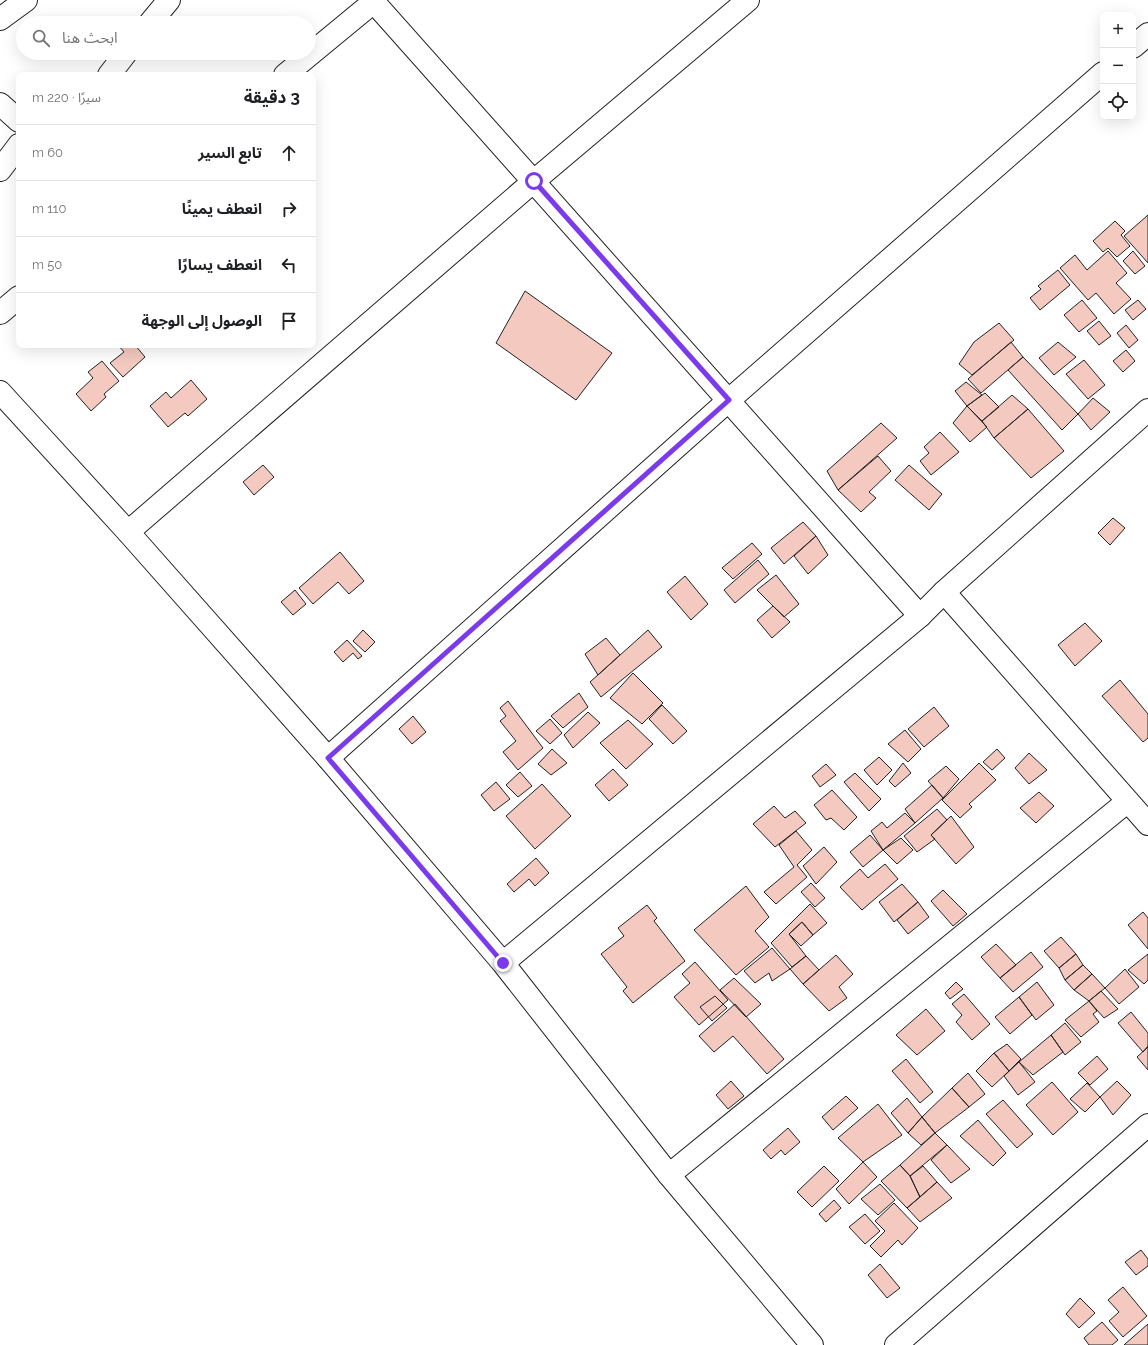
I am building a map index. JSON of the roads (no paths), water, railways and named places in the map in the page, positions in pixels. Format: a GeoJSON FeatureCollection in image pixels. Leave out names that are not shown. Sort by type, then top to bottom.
{"type":"FeatureCollection","features":[{"type":"Feature","properties":{"kind":"street"},"geometry":{"type":"LineString","coordinates":[[0,19],[26,0]]}},
{"type":"Feature","properties":{"kind":"street"},"geometry":{"type":"LineString","coordinates":[[156,16],[169,0]]}},
{"type":"Feature","properties":{"kind":"street"},"geometry":{"type":"LineString","coordinates":[[128,532],[534,181],[748,0]]}},
{"type":"Feature","properties":{"kind":"street"},"geometry":{"type":"LineString","coordinates":[[316,49],[374,1],[920,616]]}},
{"type":"Feature","properties":{"kind":"street"},"geometry":{"type":"LineString","coordinates":[[1136,44],[1148,34]]}},
{"type":"Feature","properties":{"kind":"street"},"geometry":{"type":"LineString","coordinates":[[111,72],[121,60]]}},
{"type":"Feature","properties":{"kind":"street"},"geometry":{"type":"LineString","coordinates":[[289,72],[303,60]]}},
{"type":"Feature","properties":{"kind":"street"},"geometry":{"type":"LineString","coordinates":[[328,758],[729,400],[1100,76]]}},
{"type":"Feature","properties":{"kind":"street"},"geometry":{"type":"LineString","coordinates":[[0,104],[16,118]]}},
{"type":"Feature","properties":{"kind":"street"},"geometry":{"type":"LineString","coordinates":[[0,170],[16,149]]}},
{"type":"Feature","properties":{"kind":"street"},"geometry":{"type":"LineString","coordinates":[[0,313],[16,300]]}},
{"type":"Feature","properties":{"kind":"street"},"geometry":{"type":"LineString","coordinates":[[0,392],[128,532],[328,758],[503,963],[669,1175],[812,1345]]}},
{"type":"Feature","properties":{"kind":"street"},"geometry":{"type":"LineString","coordinates":[[503,963],[920,616],[944,592],[1148,410]]}},
{"type":"Feature","properties":{"kind":"street"},"geometry":{"type":"LineString","coordinates":[[944,592],[1148,824]]}},
{"type":"Feature","properties":{"kind":"street"},"geometry":{"type":"LineString","coordinates":[[669,1175],[1128,801]]}},
{"type":"Feature","properties":{"kind":"street"},"geometry":{"type":"LineString","coordinates":[[896,1345],[1148,1125]]}}]}
